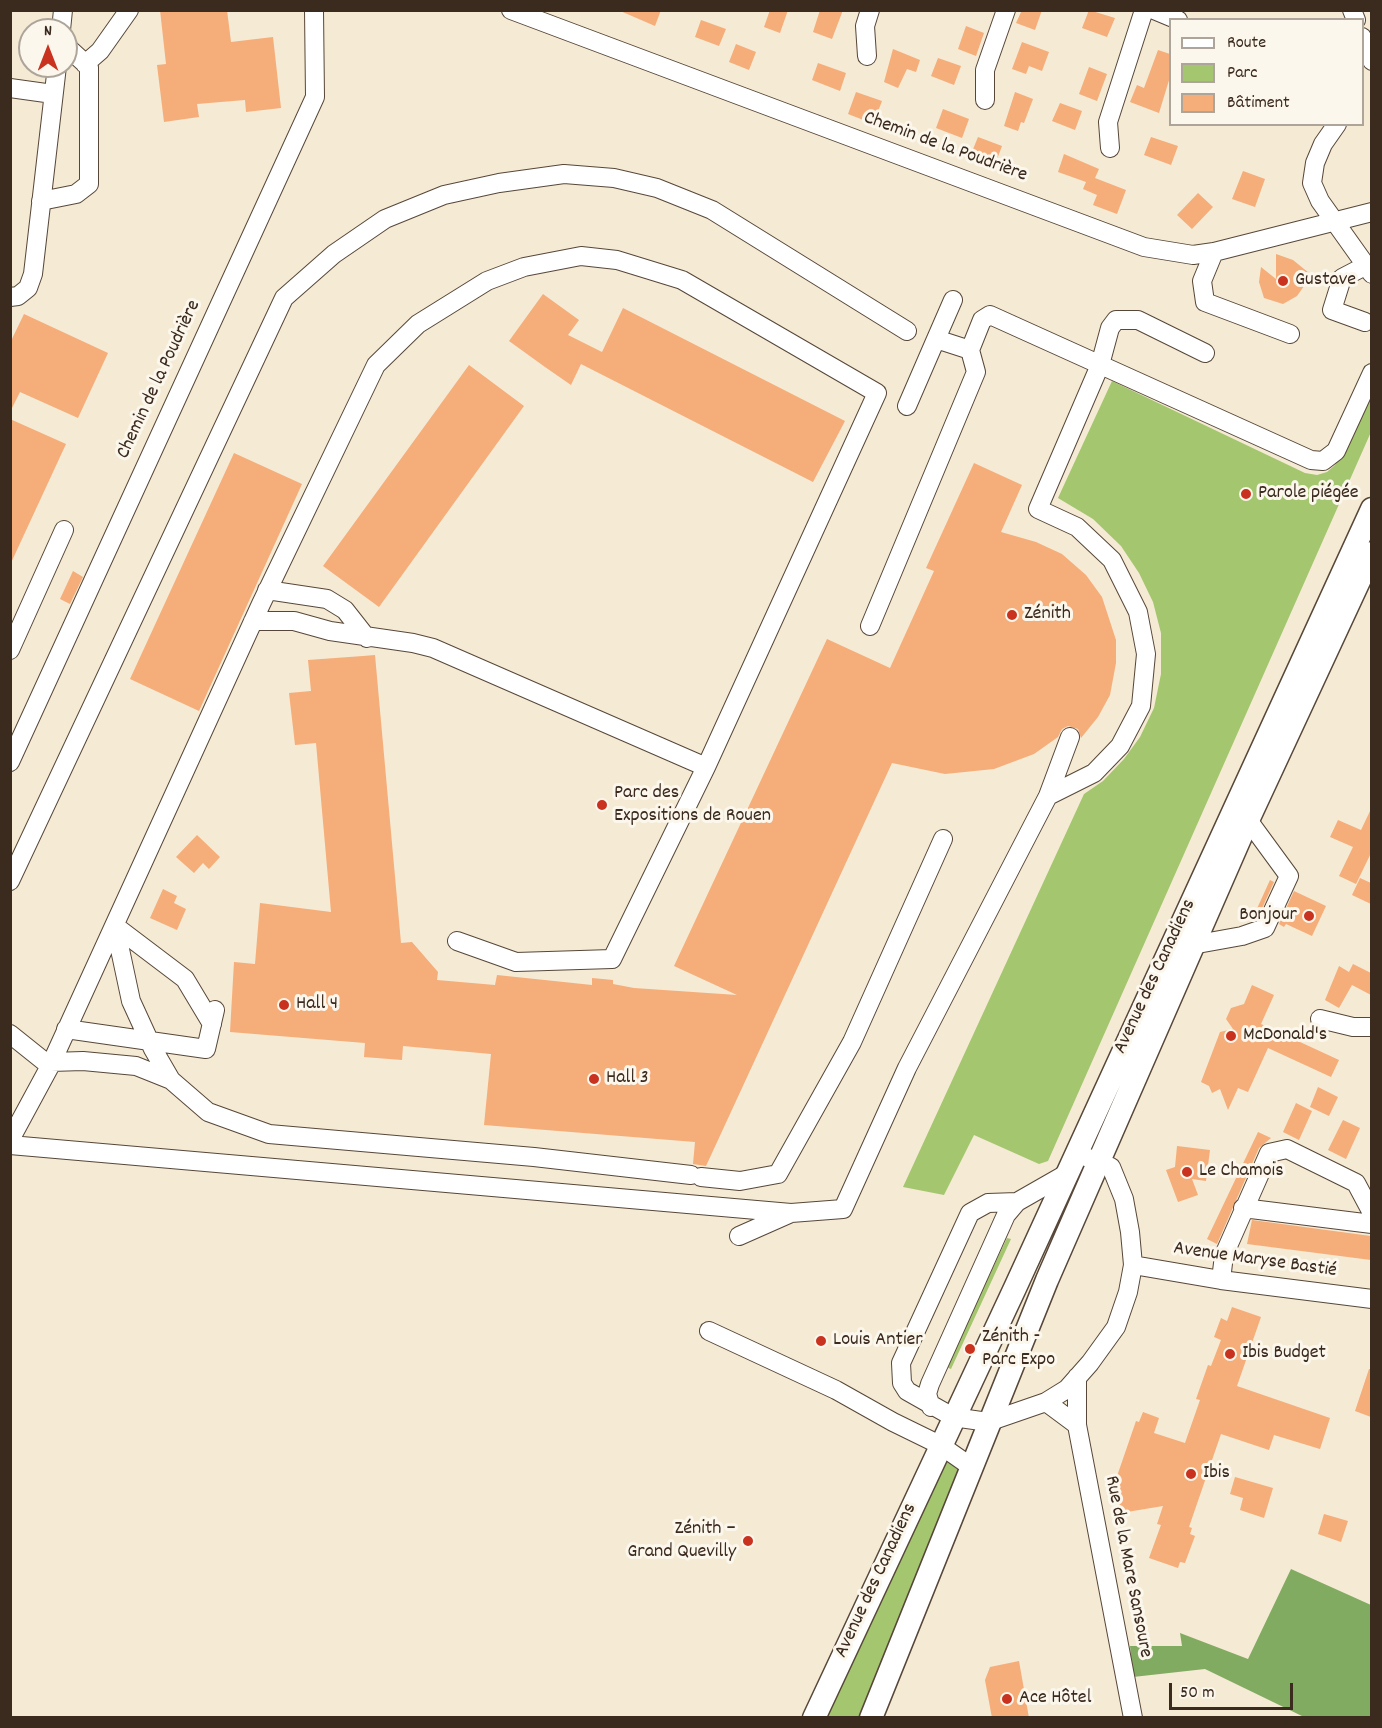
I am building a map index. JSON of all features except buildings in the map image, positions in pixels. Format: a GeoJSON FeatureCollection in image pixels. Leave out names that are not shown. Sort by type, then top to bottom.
{"type":"FeatureCollection","features":[{"type":"Feature","properties":{"kind":"main road","name":"Avenue des Canadiens"},"geometry":{"type":"LineString","coordinates":[[814,1718],[940,1445],[1016,1288],[1371,509]]}},
{"type":"Feature","properties":{"kind":"main road","name":"Avenue des Canadiens"},"geometry":{"type":"LineString","coordinates":[[871,1718],[988,1422],[1098,1162],[1248,820],[1371,553]]}},
{"type":"Feature","properties":{"kind":"street"},"geometry":{"type":"LineString","coordinates":[[86,64],[100,51],[129,10]]}},
{"type":"Feature","properties":{"kind":"street","name":"Chemin de la Poudrière"},"geometry":{"type":"LineString","coordinates":[[10,762],[315,97],[314,10]]}},
{"type":"Feature","properties":{"kind":"street","name":"Chemin de la Poudrière"},"geometry":{"type":"LineString","coordinates":[[511,10],[1144,247],[1193,255],[1214,252],[1336,223],[1371,212]]}},
{"type":"Feature","properties":{"kind":"street"},"geometry":{"type":"LineString","coordinates":[[867,56],[865,26],[870,10]]}},
{"type":"Feature","properties":{"kind":"street"},"geometry":{"type":"LineString","coordinates":[[985,100],[985,70],[1006,10]]}},
{"type":"Feature","properties":{"kind":"street"},"geometry":{"type":"LineString","coordinates":[[1110,148],[1108,122],[1144,10]]}},
{"type":"Feature","properties":{"kind":"street"},"geometry":{"type":"LineString","coordinates":[[1154,10],[1173,18]]}},
{"type":"Feature","properties":{"kind":"street"},"geometry":{"type":"LineString","coordinates":[[1364,42],[1371,60]]}},
{"type":"Feature","properties":{"kind":"street"},"geometry":{"type":"LineString","coordinates":[[41,201],[76,194],[89,184],[89,67],[78,57]]}},
{"type":"Feature","properties":{"kind":"street"},"geometry":{"type":"LineString","coordinates":[[10,297],[18,296],[28,288],[33,274],[56,78]]}},
{"type":"Feature","properties":{"kind":"street"},"geometry":{"type":"LineString","coordinates":[[10,88],[54,94]]}},
{"type":"Feature","properties":{"kind":"street"},"geometry":{"type":"LineString","coordinates":[[1336,126],[1319,154],[1312,183],[1368,270],[1342,278],[1332,310],[1365,322]]}},
{"type":"Feature","properties":{"kind":"street"},"geometry":{"type":"LineString","coordinates":[[10,881],[284,298],[334,254],[385,219],[444,195],[499,183],[564,174],[614,178],[657,188],[712,210],[907,331]]}},
{"type":"Feature","properties":{"kind":"street"},"geometry":{"type":"LineString","coordinates":[[1214,252],[1202,281],[1205,302],[1290,334]]}},
{"type":"Feature","properties":{"kind":"street"},"geometry":{"type":"LineString","coordinates":[[10,1140],[50,1064],[267,590],[376,366],[418,324],[487,281],[524,267],[581,256],[617,260],[682,280],[877,393],[706,767],[612,959],[516,962],[457,941]]}},
{"type":"Feature","properties":{"kind":"street"},"geometry":{"type":"LineString","coordinates":[[907,406],[953,300]]}},
{"type":"Feature","properties":{"kind":"street"},"geometry":{"type":"LineString","coordinates":[[870,627],[976,372],[970,350],[982,320],[990,315],[1299,456],[1323,461],[1336,451],[1371,374]]}},
{"type":"Feature","properties":{"kind":"street"},"geometry":{"type":"LineString","coordinates":[[1048,796],[1094,773],[1120,746],[1141,706],[1146,654],[1138,612],[1112,560],[1077,527],[1038,509],[1100,365],[1110,328],[1116,320],[1123,318],[1138,320],[1205,353]]}},
{"type":"Feature","properties":{"kind":"street"},"geometry":{"type":"LineString","coordinates":[[936,339],[970,350]]}},
{"type":"Feature","properties":{"kind":"street"},"geometry":{"type":"LineString","coordinates":[[10,650],[64,530]]}},
{"type":"Feature","properties":{"kind":"street"},"geometry":{"type":"LineString","coordinates":[[267,590],[327,598],[345,610],[367,638]]}},
{"type":"Feature","properties":{"kind":"street"},"geometry":{"type":"LineString","coordinates":[[253,621],[294,621],[367,638],[413,643],[433,648],[706,767]]}},
{"type":"Feature","properties":{"kind":"street"},"geometry":{"type":"LineString","coordinates":[[10,1145],[790,1213],[843,1209],[907,1068],[1048,796],[1070,737]]}},
{"type":"Feature","properties":{"kind":"street"},"geometry":{"type":"LineString","coordinates":[[1192,945],[1242,936],[1266,928],[1289,876],[1248,820]]}},
{"type":"Feature","properties":{"kind":"street"},"geometry":{"type":"LineString","coordinates":[[10,1034],[50,1064],[83,1061],[136,1066],[171,1080],[208,1112],[269,1134],[534,1157],[740,1181],[778,1174],[852,1042],[943,839]]}},
{"type":"Feature","properties":{"kind":"street"},"geometry":{"type":"LineString","coordinates":[[66,1029],[206,1049],[213,1017],[185,979],[115,926]]}},
{"type":"Feature","properties":{"kind":"street"},"geometry":{"type":"LineString","coordinates":[[115,926],[131,1001],[171,1080]]}},
{"type":"Feature","properties":{"kind":"street"},"geometry":{"type":"LineString","coordinates":[[1320,1020],[1353,1027],[1371,1027]]}},
{"type":"Feature","properties":{"kind":"street"},"geometry":{"type":"LineString","coordinates":[[1221,1280],[1224,1255],[1269,1153],[1287,1149],[1356,1183],[1371,1213]]}},
{"type":"Feature","properties":{"kind":"street"},"geometry":{"type":"LineString","coordinates":[[931,1407],[927,1394],[930,1384],[1003,1222],[1017,1202],[1071,1164],[1098,1162],[1111,1167],[1124,1199],[1133,1265],[1128,1292],[1116,1327],[1067,1389],[1046,1402],[988,1422],[953,1418],[931,1407],[907,1391],[900,1373],[901,1363],[970,1213],[988,1203],[1017,1202]]}},
{"type":"Feature","properties":{"kind":"street"},"geometry":{"type":"LineString","coordinates":[[1243,1208],[1371,1224]]}},
{"type":"Feature","properties":{"kind":"street"},"geometry":{"type":"LineString","coordinates":[[739,1236],[790,1213]]}},
{"type":"Feature","properties":{"kind":"street","name":"Avenue Maryse Bastié"},"geometry":{"type":"LineString","coordinates":[[1133,1265],[1221,1280],[1371,1299]]}},
{"type":"Feature","properties":{"kind":"street"},"geometry":{"type":"LineString","coordinates":[[709,1331],[836,1390],[940,1445],[970,1467]]}},
{"type":"Feature","properties":{"kind":"street","name":"Rue de la Mare Sansoure"},"geometry":{"type":"LineString","coordinates":[[1077,1377],[1077,1425],[1133,1718]]}},
{"type":"Feature","properties":{"kind":"street"},"geometry":{"type":"LineString","coordinates":[[1046,1402],[1077,1425]]}},
{"type":"Feature","properties":{"kind":"green space"},"geometry":{"type":"Polygon","coordinates":[[[1112,381],[1305,473],[1317,475],[1327,472],[1335,465],[1371,389],[1371,432],[1048,1161],[1039,1164],[974,1135],[944,1195],[903,1187],[1084,794],[1103,781],[1124,759],[1140,737],[1154,708],[1161,674],[1161,633],[1153,602],[1139,573],[1121,546],[1093,519],[1058,498],[1112,381]]]}},
{"type":"Feature","properties":{"kind":"green space"},"geometry":{"type":"Polygon","coordinates":[[[1007,1238],[1011,1239],[951,1369],[946,1367],[1007,1238]]]}},
{"type":"Feature","properties":{"kind":"green space"},"geometry":{"type":"Polygon","coordinates":[[[945,1454],[959,1467],[959,1475],[864,1717],[824,1718],[945,1454]]]}},
{"type":"Feature","properties":{"kind":"green space"},"geometry":{"type":"Polygon","coordinates":[[[1291,1569],[1371,1605],[1371,1717],[1304,1717],[1205,1669],[1133,1677],[1130,1646],[1182,1646],[1180,1633],[1248,1659],[1291,1569]]]}},
{"type":"Feature","properties":{"kind":"place","name":"Gustave"},"geometry":{"type":"Point","coordinates":[1283,281]}},
{"type":"Feature","properties":{"kind":"place","name":"Parole piégée"},"geometry":{"type":"Point","coordinates":[1246,494]}},
{"type":"Feature","properties":{"kind":"place","name":"Zénith"},"geometry":{"type":"Point","coordinates":[1012,615]}},
{"type":"Feature","properties":{"kind":"place","name":"Parc des Expositions de Rouen"},"geometry":{"type":"Point","coordinates":[602,805]}},
{"type":"Feature","properties":{"kind":"place","name":"Bonjour"},"geometry":{"type":"Point","coordinates":[1309,916]}},
{"type":"Feature","properties":{"kind":"place","name":"Hall 4"},"geometry":{"type":"Point","coordinates":[284,1005]}},
{"type":"Feature","properties":{"kind":"place","name":"McDonald's"},"geometry":{"type":"Point","coordinates":[1231,1036]}},
{"type":"Feature","properties":{"kind":"place","name":"Hall 3"},"geometry":{"type":"Point","coordinates":[594,1079]}},
{"type":"Feature","properties":{"kind":"place","name":"Le Chamois"},"geometry":{"type":"Point","coordinates":[1187,1172]}},
{"type":"Feature","properties":{"kind":"place","name":"Louis Antier"},"geometry":{"type":"Point","coordinates":[821,1341]}},
{"type":"Feature","properties":{"kind":"place","name":"Zénith - Parc Expo"},"geometry":{"type":"Point","coordinates":[970,1349]}},
{"type":"Feature","properties":{"kind":"place","name":"Ibis Budget"},"geometry":{"type":"Point","coordinates":[1230,1354]}},
{"type":"Feature","properties":{"kind":"place","name":"Ibis"},"geometry":{"type":"Point","coordinates":[1191,1474]}},
{"type":"Feature","properties":{"kind":"place","name":"Zénith – Grand Quevilly"},"geometry":{"type":"Point","coordinates":[748,1541]}},
{"type":"Feature","properties":{"kind":"place","name":"Ace Hôtel"},"geometry":{"type":"Point","coordinates":[1007,1699]}}]}
